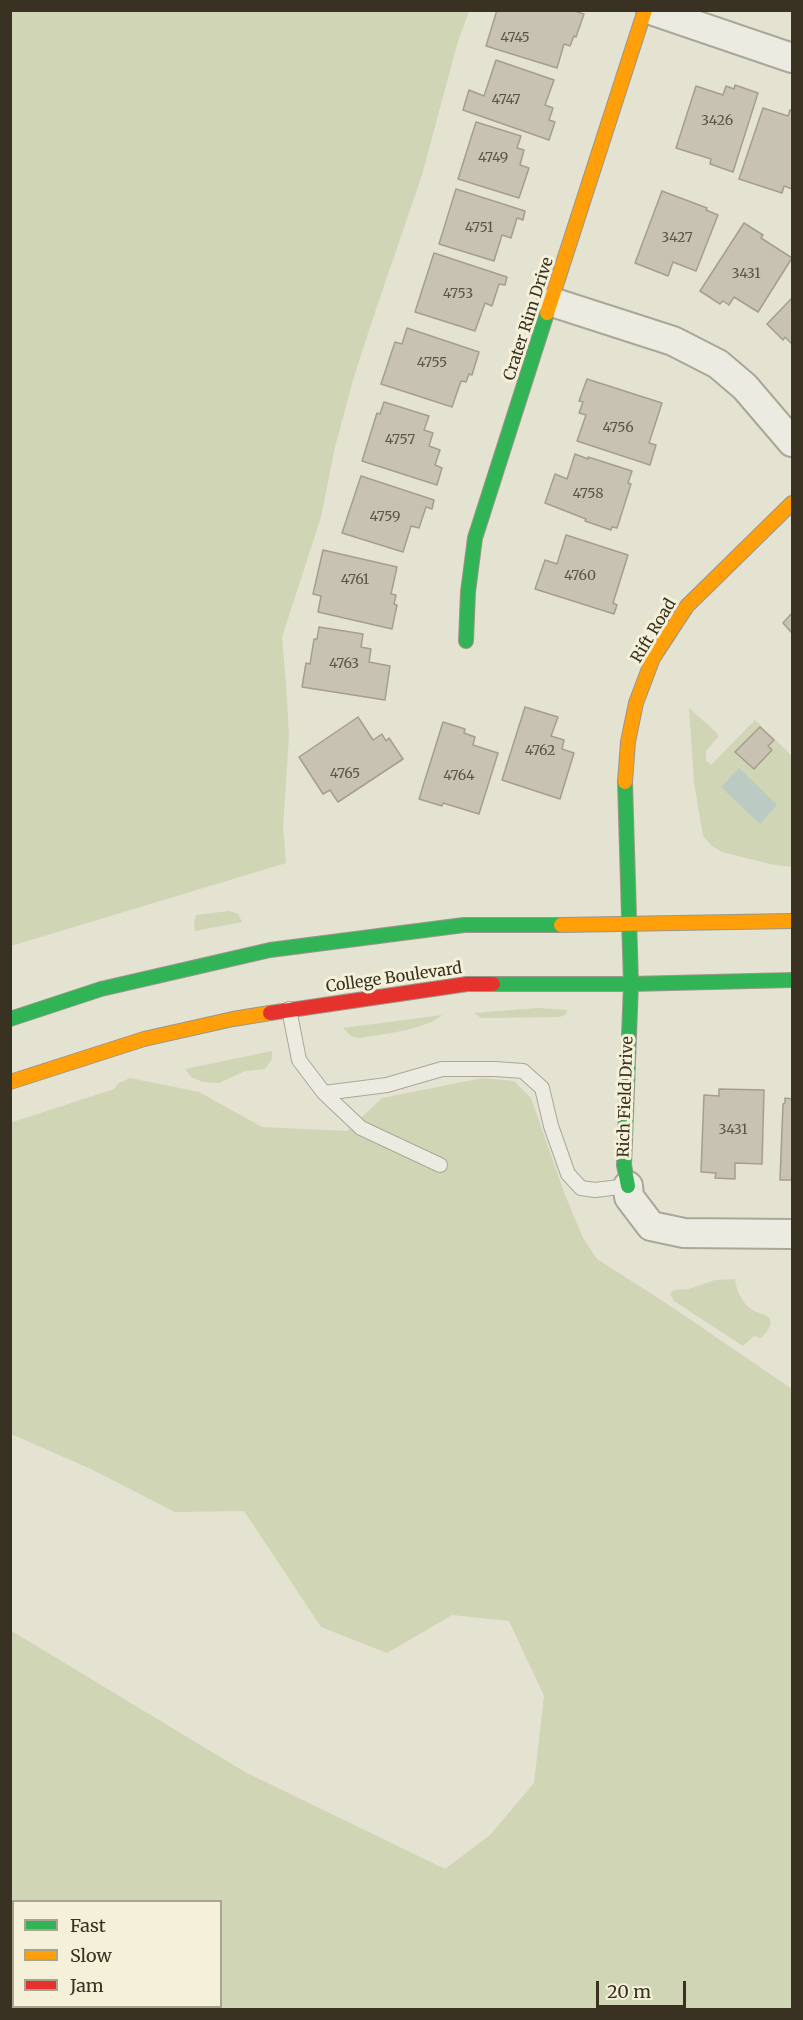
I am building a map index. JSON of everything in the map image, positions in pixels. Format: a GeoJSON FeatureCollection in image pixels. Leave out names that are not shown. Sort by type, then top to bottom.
{"type":"FeatureCollection","features":[{"type":"Feature","properties":{"kind":"main road","name":"Crater Rim Drive"},"geometry":{"type":"LineString","coordinates":[[466,641],[468,592],[475,538],[645,10]]}},
{"type":"Feature","properties":{"kind":"main road","name":"Rift Road"},"geometry":{"type":"LineString","coordinates":[[630,925],[626,867],[625,782],[628,742],[636,703],[653,658],[687,606],[792,503]]}},
{"type":"Feature","properties":{"kind":"main road"},"geometry":{"type":"LineString","coordinates":[[10,1019],[101,990],[270,950],[464,925],[630,925],[792,921]]}},
{"type":"Feature","properties":{"kind":"main road","name":"Rich Field Drive"},"geometry":{"type":"LineString","coordinates":[[628,1186],[624,1165],[631,984],[630,925]]}},
{"type":"Feature","properties":{"kind":"main road","name":"College Boulevard"},"geometry":{"type":"LineString","coordinates":[[10,1082],[144,1039],[233,1019],[467,984],[631,984],[792,980]]}},
{"type":"Feature","properties":{"kind":"street"},"geometry":{"type":"LineString","coordinates":[[651,10],[792,58]]}},
{"type":"Feature","properties":{"kind":"street"},"geometry":{"type":"LineString","coordinates":[[552,302],[674,341],[718,364],[745,387],[792,442]]}},
{"type":"Feature","properties":{"kind":"street","name":"Rich Field Drive"},"geometry":{"type":"LineString","coordinates":[[628,1186],[629,1197],[651,1226],[684,1233],[792,1234]]}},
{"type":"Feature","properties":{"kind":"lane"},"geometry":{"type":"LineString","coordinates":[[290,1009],[299,1060],[324,1093],[361,1128],[440,1165]]}},
{"type":"Feature","properties":{"kind":"lane"},"geometry":{"type":"LineString","coordinates":[[324,1093],[387,1085],[442,1069],[524,1071],[542,1088],[551,1126],[568,1174],[572,1179],[581,1188],[595,1190],[628,1186]]}},
{"type":"Feature","properties":{"kind":"green space"},"geometry":{"type":"Polygon","coordinates":[[[11,10],[469,11],[458,41],[422,175],[353,380],[335,447],[321,517],[282,637],[289,736],[283,827],[286,863],[11,946],[11,10]]]}},
{"type":"Feature","properties":{"kind":"green space"},"geometry":{"type":"Polygon","coordinates":[[[689,708],[717,733],[718,737],[706,751],[706,760],[711,765],[755,720],[792,756],[792,867],[722,852],[712,846],[703,836],[694,783],[689,708]]]}},
{"type":"Feature","properties":{"kind":"green space"},"geometry":{"type":"Polygon","coordinates":[[[229,911],[238,914],[242,922],[195,931],[196,915],[229,911]]]}},
{"type":"Feature","properties":{"kind":"green space"},"geometry":{"type":"Polygon","coordinates":[[[538,1008],[567,1010],[566,1014],[559,1017],[481,1018],[474,1013],[538,1008]]]}},
{"type":"Feature","properties":{"kind":"green space"},"geometry":{"type":"Polygon","coordinates":[[[442,1015],[415,1028],[358,1038],[351,1036],[343,1028],[442,1015]]]}},
{"type":"Feature","properties":{"kind":"green space"},"geometry":{"type":"Polygon","coordinates":[[[272,1051],[272,1059],[265,1069],[245,1071],[219,1083],[203,1082],[191,1077],[185,1069],[272,1051]]]}},
{"type":"Feature","properties":{"kind":"green space"},"geometry":{"type":"Polygon","coordinates":[[[130,1078],[199,1092],[262,1127],[347,1131],[382,1098],[482,1078],[514,1081],[531,1098],[565,1195],[583,1238],[597,1259],[792,1389],[792,2009],[11,2009],[10,1630],[245,1772],[445,1869],[490,1835],[534,1783],[544,1696],[509,1621],[452,1615],[387,1653],[321,1627],[244,1511],[175,1512],[91,1469],[11,1434],[10,1123],[114,1089],[119,1083],[130,1078]]]}},
{"type":"Feature","properties":{"kind":"green space"},"geometry":{"type":"Polygon","coordinates":[[[735,1279],[743,1301],[754,1311],[767,1316],[771,1323],[761,1338],[754,1336],[743,1346],[674,1301],[670,1294],[674,1290],[689,1289],[715,1280],[735,1279]]]}},
{"type":"Feature","properties":{"kind":"shaded area"},"geometry":{"type":"Polygon","coordinates":[[[739,768],[777,805],[760,824],[721,787],[739,768]]]}},
{"type":"Feature","properties":{"kind":"building"},"geometry":{"type":"Polygon","coordinates":[[[497,10],[571,10],[584,14],[576,37],[574,36],[570,46],[564,44],[557,68],[486,46],[497,10]]]}},
{"type":"Feature","properties":{"kind":"building"},"geometry":{"type":"Polygon","coordinates":[[[496,60],[554,80],[545,105],[553,108],[549,120],[555,122],[549,140],[463,110],[469,90],[484,96],[496,60]]]}},
{"type":"Feature","properties":{"kind":"building"},"geometry":{"type":"Polygon","coordinates":[[[735,85],[758,93],[733,172],[710,164],[711,159],[676,148],[696,86],[723,95],[726,86],[734,89],[735,85]]]}},
{"type":"Feature","properties":{"kind":"building"},"geometry":{"type":"Polygon","coordinates":[[[763,108],[788,116],[790,110],[792,111],[792,189],[784,186],[782,193],[739,179],[763,108]]]}},
{"type":"Feature","properties":{"kind":"building"},"geometry":{"type":"Polygon","coordinates":[[[476,122],[521,136],[517,148],[524,150],[520,165],[529,168],[519,198],[458,179],[476,122]]]}},
{"type":"Feature","properties":{"kind":"building"},"geometry":{"type":"Polygon","coordinates":[[[456,189],[525,211],[523,220],[517,218],[511,238],[502,235],[494,261],[439,244],[456,189]]]}},
{"type":"Feature","properties":{"kind":"building"},"geometry":{"type":"Polygon","coordinates":[[[662,191],[707,208],[706,210],[718,215],[696,271],[673,262],[668,276],[635,263],[662,191]]]}},
{"type":"Feature","properties":{"kind":"building"},"geometry":{"type":"Polygon","coordinates":[[[744,223],[763,235],[761,238],[792,258],[758,312],[734,297],[729,305],[723,301],[720,304],[700,291],[744,223]]]}},
{"type":"Feature","properties":{"kind":"building"},"geometry":{"type":"Polygon","coordinates":[[[434,253],[507,277],[505,285],[499,284],[492,306],[485,303],[475,331],[415,312],[434,253]]]}},
{"type":"Feature","properties":{"kind":"building"},"geometry":{"type":"Polygon","coordinates":[[[792,298],[792,344],[785,337],[783,340],[767,324],[792,298]]]}},
{"type":"Feature","properties":{"kind":"building"},"geometry":{"type":"Polygon","coordinates":[[[407,328],[479,352],[472,375],[469,374],[466,382],[461,381],[452,407],[381,384],[395,342],[402,344],[407,328]]]}},
{"type":"Feature","properties":{"kind":"building"},"geometry":{"type":"Polygon","coordinates":[[[587,379],[662,403],[649,443],[656,445],[650,465],[577,441],[586,415],[579,413],[583,402],[579,401],[587,379]]]}},
{"type":"Feature","properties":{"kind":"building"},"geometry":{"type":"Polygon","coordinates":[[[384,402],[429,416],[424,430],[433,433],[429,446],[440,450],[435,465],[442,468],[437,485],[362,461],[377,413],[380,414],[384,402]]]}},
{"type":"Feature","properties":{"kind":"building"},"geometry":{"type":"Polygon","coordinates":[[[575,454],[632,471],[628,483],[631,484],[617,528],[612,527],[611,530],[585,521],[586,519],[545,503],[555,474],[567,479],[575,454]]]}},
{"type":"Feature","properties":{"kind":"building"},"geometry":{"type":"Polygon","coordinates":[[[361,476],[434,500],[432,509],[426,507],[419,528],[411,526],[403,552],[342,533],[361,476]]]}},
{"type":"Feature","properties":{"kind":"building"},"geometry":{"type":"Polygon","coordinates":[[[566,535],[628,555],[613,603],[617,605],[614,614],[535,589],[545,560],[557,564],[566,535]]]}},
{"type":"Feature","properties":{"kind":"building"},"geometry":{"type":"Polygon","coordinates":[[[323,550],[397,567],[391,594],[396,595],[394,604],[397,605],[392,629],[318,612],[321,596],[313,594],[323,550]]]}},
{"type":"Feature","properties":{"kind":"building"},"geometry":{"type":"Polygon","coordinates":[[[792,613],[792,633],[783,623],[792,613]]]}},
{"type":"Feature","properties":{"kind":"building"},"geometry":{"type":"Polygon","coordinates":[[[319,627],[363,634],[361,647],[371,649],[369,662],[390,666],[385,700],[302,687],[306,663],[310,664],[314,639],[317,639],[319,627]]]}},
{"type":"Feature","properties":{"kind":"building"},"geometry":{"type":"Polygon","coordinates":[[[525,707],[558,717],[551,736],[564,740],[562,749],[574,753],[560,799],[502,780],[525,707]]]}},
{"type":"Feature","properties":{"kind":"building"},"geometry":{"type":"Polygon","coordinates":[[[358,717],[373,740],[382,734],[386,741],[389,738],[403,759],[338,802],[330,790],[323,794],[299,757],[358,717]]]}},
{"type":"Feature","properties":{"kind":"building"},"geometry":{"type":"Polygon","coordinates":[[[443,722],[465,729],[464,733],[475,737],[473,745],[498,753],[479,814],[443,803],[442,806],[419,799],[443,722]]]}},
{"type":"Feature","properties":{"kind":"building"},"geometry":{"type":"Polygon","coordinates":[[[760,727],[774,740],[768,746],[772,750],[754,769],[735,752],[760,727]]]}},
{"type":"Feature","properties":{"kind":"building"},"geometry":{"type":"Polygon","coordinates":[[[719,1089],[764,1090],[762,1164],[735,1163],[735,1179],[715,1178],[716,1173],[701,1172],[704,1095],[719,1096],[719,1089]]]}},
{"type":"Feature","properties":{"kind":"building"},"geometry":{"type":"Polygon","coordinates":[[[785,1098],[792,1099],[792,1180],[780,1180],[785,1098]]]}},
{"type":"Feature","properties":{"kind":"traffic: fast"},"geometry":{"type":"LineString","coordinates":[[466,641],[468,592],[475,538],[547,313]]}},
{"type":"Feature","properties":{"kind":"traffic: fast"},"geometry":{"type":"LineString","coordinates":[[625,782],[631,984],[624,1165],[628,1186]]}},
{"type":"Feature","properties":{"kind":"traffic: fast"},"geometry":{"type":"LineString","coordinates":[[10,1019],[101,989],[270,950],[464,925],[561,925]]}},
{"type":"Feature","properties":{"kind":"traffic: fast"},"geometry":{"type":"LineString","coordinates":[[493,984],[631,984],[792,980]]}},
{"type":"Feature","properties":{"kind":"traffic: slow"},"geometry":{"type":"LineString","coordinates":[[547,313],[645,10]]}},
{"type":"Feature","properties":{"kind":"traffic: slow"},"geometry":{"type":"LineString","coordinates":[[625,782],[628,742],[636,703],[653,658],[687,606],[792,503]]}},
{"type":"Feature","properties":{"kind":"traffic: slow"},"geometry":{"type":"LineString","coordinates":[[561,925],[792,921]]}},
{"type":"Feature","properties":{"kind":"traffic: slow"},"geometry":{"type":"LineString","coordinates":[[10,1082],[144,1039],[270,1013]]}},
{"type":"Feature","properties":{"kind":"traffic: jam"},"geometry":{"type":"LineString","coordinates":[[270,1013],[467,984],[493,984]]}}]}
